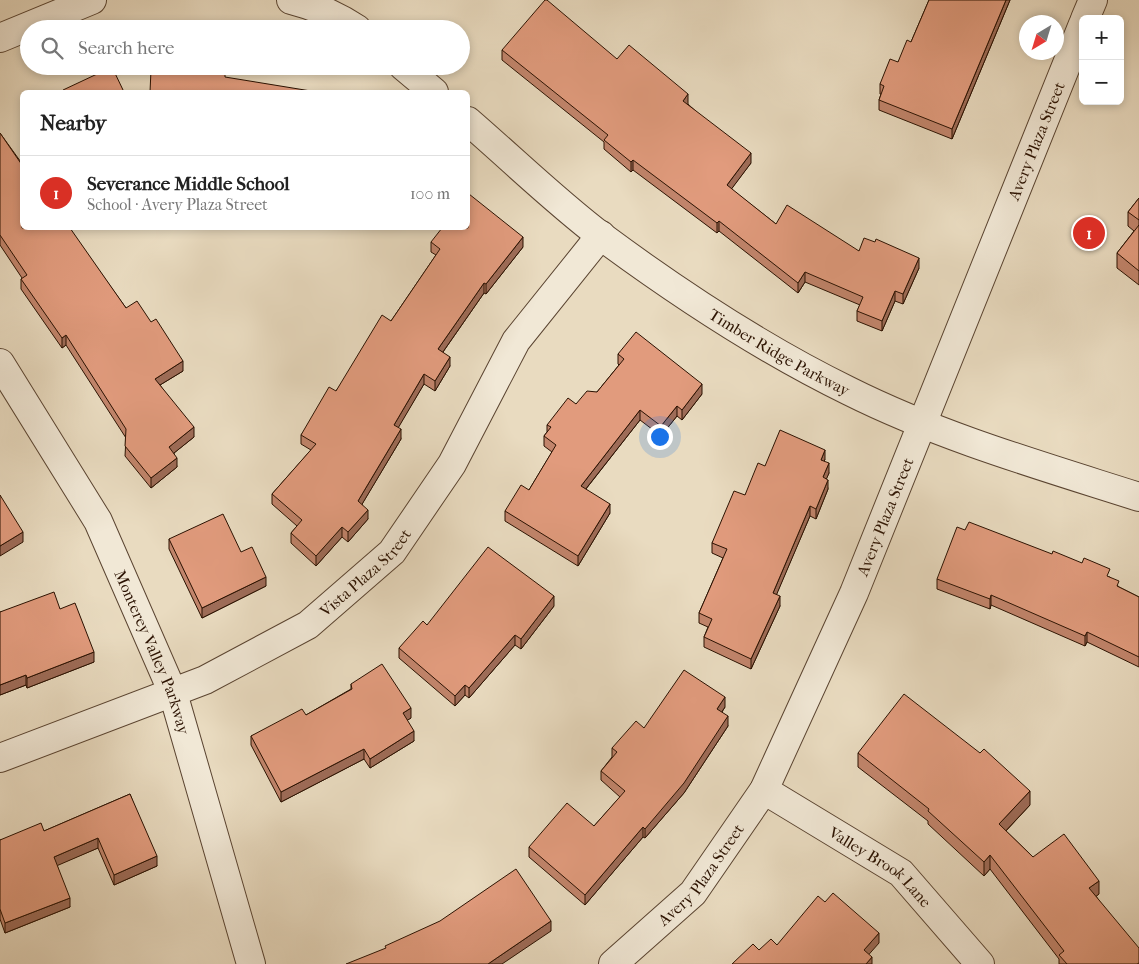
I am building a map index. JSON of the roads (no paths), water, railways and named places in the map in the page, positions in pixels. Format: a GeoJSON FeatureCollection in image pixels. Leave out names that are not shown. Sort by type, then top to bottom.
{"type":"FeatureCollection","features":[{"type":"Feature","properties":{"kind":"street"},"geometry":{"type":"LineString","coordinates":[[44,20],[92,0]]}},
{"type":"Feature","properties":{"kind":"street"},"geometry":{"type":"LineString","coordinates":[[291,0],[311,5],[344,20]]}},
{"type":"Feature","properties":{"kind":"street"},"geometry":{"type":"LineString","coordinates":[[1087,15],[1093,0]]}},
{"type":"Feature","properties":{"kind":"street"},"geometry":{"type":"LineString","coordinates":[[0,38],[20,30]]}},
{"type":"Feature","properties":{"kind":"street","name":"Avery Plaza Street"},"geometry":{"type":"LineString","coordinates":[[613,964],[692,893],[764,790],[854,593],[921,422],[1079,34]]}},
{"type":"Feature","properties":{"kind":"street"},"geometry":{"type":"LineString","coordinates":[[414,75],[432,90]]}},
{"type":"Feature","properties":{"kind":"street","name":"Timber Ridge Parkway"},"geometry":{"type":"LineString","coordinates":[[470,123],[601,235],[744,334],[776,353],[850,392],[921,422],[993,449],[1139,497]]}},
{"type":"Feature","properties":{"kind":"street","name":"Vista Plaza Street"},"geometry":{"type":"LineString","coordinates":[[0,758],[205,680],[308,625],[392,552],[452,464],[516,341],[601,235]]}},
{"type":"Feature","properties":{"kind":"street","name":"Monterey Valley Parkway"},"geometry":{"type":"LineString","coordinates":[[0,362],[98,522],[173,693],[251,964]]}},
{"type":"Feature","properties":{"kind":"street","name":"Valley Brook Lane"},"geometry":{"type":"LineString","coordinates":[[764,790],[901,873],[980,964]]}},
{"type":"Feature","properties":{"kind":"place","name":"Severance Middle School"},"geometry":{"type":"Point","coordinates":[1089,233]}}]}
